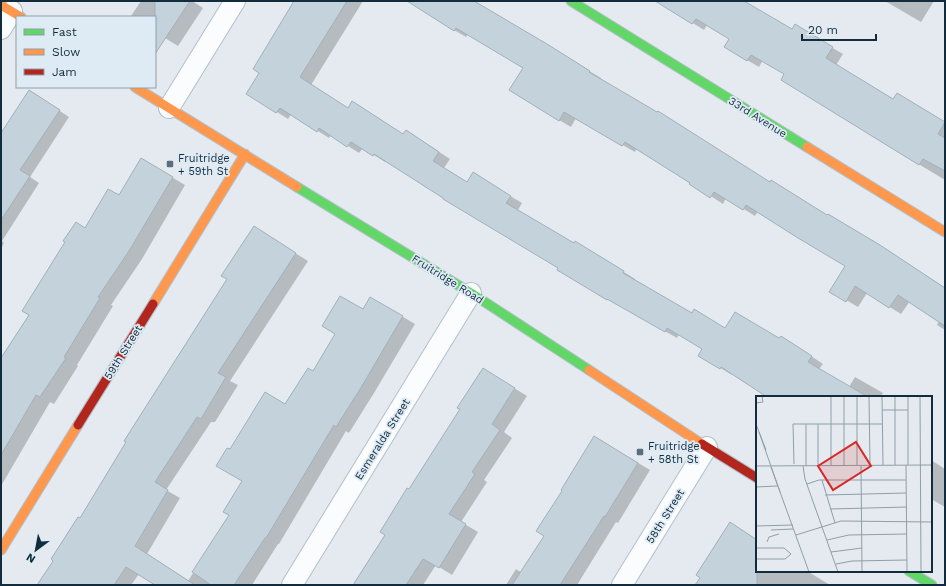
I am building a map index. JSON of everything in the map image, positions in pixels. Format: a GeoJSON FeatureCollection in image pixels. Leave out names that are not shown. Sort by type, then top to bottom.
{"type":"FeatureCollection","features":[{"type":"Feature","properties":{"kind":"street"},"geometry":{"type":"LineString","coordinates":[[170,108],[235,1]]}},
{"type":"Feature","properties":{"kind":"street","name":"33rd Avenue"},"geometry":{"type":"LineString","coordinates":[[571,1],[945,232]]}},
{"type":"Feature","properties":{"kind":"street"},"geometry":{"type":"LineString","coordinates":[[1,29],[11,11]]}},
{"type":"Feature","properties":{"kind":"street","name":"Fruitridge Road"},"geometry":{"type":"LineString","coordinates":[[137,88],[472,293],[707,447],[756,477]]}},
{"type":"Feature","properties":{"kind":"street","name":"59th Street"},"geometry":{"type":"LineString","coordinates":[[1,550],[245,154]]}},
{"type":"Feature","properties":{"kind":"street","name":"Esmeralda Street"},"geometry":{"type":"LineString","coordinates":[[292,585],[472,293]]}},
{"type":"Feature","properties":{"kind":"street","name":"58th Street"},"geometry":{"type":"LineString","coordinates":[[622,585],[707,447]]}},
{"type":"Feature","properties":{"kind":"street"},"geometry":{"type":"LineString","coordinates":[[911,572],[932,585]]}},
{"type":"Feature","properties":{"kind":"building"},"geometry":{"type":"Polygon","coordinates":[[[155,1],[190,1],[156,52],[155,1]]]}},
{"type":"Feature","properties":{"kind":"building"},"geometry":{"type":"Polygon","coordinates":[[[294,1],[347,1],[300,77],[348,108],[352,101],[403,134],[406,130],[439,152],[433,161],[467,182],[473,172],[511,196],[506,203],[574,243],[575,241],[624,271],[623,273],[692,313],[694,309],[725,328],[735,312],[779,338],[781,336],[812,356],[808,362],[866,396],[765,396],[721,367],[720,369],[698,356],[702,349],[667,328],[665,332],[607,300],[557,270],[558,268],[443,199],[374,154],[373,156],[351,142],[347,147],[319,128],[317,132],[280,108],[276,113],[246,94],[259,73],[253,69],[294,1]]]}},
{"type":"Feature","properties":{"kind":"building"},"geometry":{"type":"Polygon","coordinates":[[[407,1],[474,1],[547,44],[590,71],[589,72],[657,112],[658,111],[770,182],[771,180],[827,215],[828,214],[880,245],[945,288],[945,326],[898,295],[889,308],[855,286],[846,302],[829,292],[845,266],[746,205],[743,210],[714,192],[710,198],[689,184],[690,183],[625,142],[622,146],[564,112],[559,121],[509,90],[523,68],[456,28],[454,31],[407,1]]]}},
{"type":"Feature","properties":{"kind":"building"},"geometry":{"type":"Polygon","coordinates":[[[655,1],[744,1],[792,29],[795,24],[833,47],[826,58],[893,99],[897,93],[945,122],[938,134],[945,138],[945,171],[923,159],[919,165],[781,80],[784,74],[751,55],[747,61],[724,47],[729,39],[696,19],[692,24],[655,1]]]}},
{"type":"Feature","properties":{"kind":"building"},"geometry":{"type":"Polygon","coordinates":[[[29,90],[60,110],[20,170],[30,176],[1,220],[1,133],[29,90]]]}},
{"type":"Feature","properties":{"kind":"building"},"geometry":{"type":"Polygon","coordinates":[[[141,158],[173,177],[129,251],[98,297],[100,298],[64,357],[66,358],[40,397],[36,395],[1,455],[1,358],[29,315],[22,311],[65,242],[63,241],[76,222],[85,228],[108,189],[119,195],[141,158]]]}},
{"type":"Feature","properties":{"kind":"building"},"geometry":{"type":"Polygon","coordinates":[[[254,226],[296,253],[218,373],[226,377],[201,419],[197,417],[155,482],[168,490],[135,546],[195,585],[155,585],[126,567],[114,585],[37,585],[53,561],[51,559],[78,517],[80,518],[126,442],[124,441],[227,279],[221,276],[254,226]]]}},
{"type":"Feature","properties":{"kind":"building"},"geometry":{"type":"Polygon","coordinates":[[[340,296],[363,309],[370,297],[403,316],[362,386],[336,427],[334,425],[266,538],[234,585],[211,585],[192,572],[229,515],[223,512],[242,481],[216,466],[227,448],[230,449],[265,392],[285,404],[308,368],[313,371],[335,334],[322,326],[340,296]]]}},
{"type":"Feature","properties":{"kind":"building"},"geometry":{"type":"Polygon","coordinates":[[[483,368],[515,388],[492,424],[500,430],[472,472],[475,474],[449,514],[466,524],[439,568],[423,559],[406,585],[353,585],[385,535],[380,532],[407,488],[409,489],[460,409],[457,408],[483,368]]]}},
{"type":"Feature","properties":{"kind":"building"},"geometry":{"type":"Polygon","coordinates":[[[594,436],[638,463],[605,517],[604,516],[560,585],[512,585],[544,536],[536,531],[562,491],[561,490],[594,436]]]}},
{"type":"Feature","properties":{"kind":"building"},"geometry":{"type":"Polygon","coordinates":[[[730,522],[756,539],[757,585],[695,585],[700,578],[696,575],[730,522]]]}},
{"type":"Feature","properties":{"kind":"traffic: fast"},"geometry":{"type":"LineString","coordinates":[[571,1],[807,147]]}},
{"type":"Feature","properties":{"kind":"traffic: fast"},"geometry":{"type":"LineString","coordinates":[[297,187],[471,293],[589,370]]}},
{"type":"Feature","properties":{"kind":"traffic: fast"},"geometry":{"type":"LineString","coordinates":[[911,572],[932,585]]}},
{"type":"Feature","properties":{"kind":"traffic: slow"},"geometry":{"type":"LineString","coordinates":[[1,5],[19,16]]}},
{"type":"Feature","properties":{"kind":"traffic: slow"},"geometry":{"type":"LineString","coordinates":[[137,88],[297,187]]}},
{"type":"Feature","properties":{"kind":"traffic: slow"},"geometry":{"type":"LineString","coordinates":[[807,147],[945,232]]}},
{"type":"Feature","properties":{"kind":"traffic: slow"},"geometry":{"type":"LineString","coordinates":[[153,304],[245,154]]}},
{"type":"Feature","properties":{"kind":"traffic: slow"},"geometry":{"type":"LineString","coordinates":[[589,370],[702,444]]}},
{"type":"Feature","properties":{"kind":"traffic: slow"},"geometry":{"type":"LineString","coordinates":[[1,550],[78,425]]}},
{"type":"Feature","properties":{"kind":"traffic: jam"},"geometry":{"type":"LineString","coordinates":[[78,425],[153,304]]}},
{"type":"Feature","properties":{"kind":"traffic: jam"},"geometry":{"type":"LineString","coordinates":[[702,444],[756,477]]}},
{"type":"Feature","properties":{"kind":"place","name":"Fruitridge + 59th St"},"geometry":{"type":"Point","coordinates":[170,164]}},
{"type":"Feature","properties":{"kind":"place","name":"Fruitridge + 58th St"},"geometry":{"type":"Point","coordinates":[640,452]}}]}
